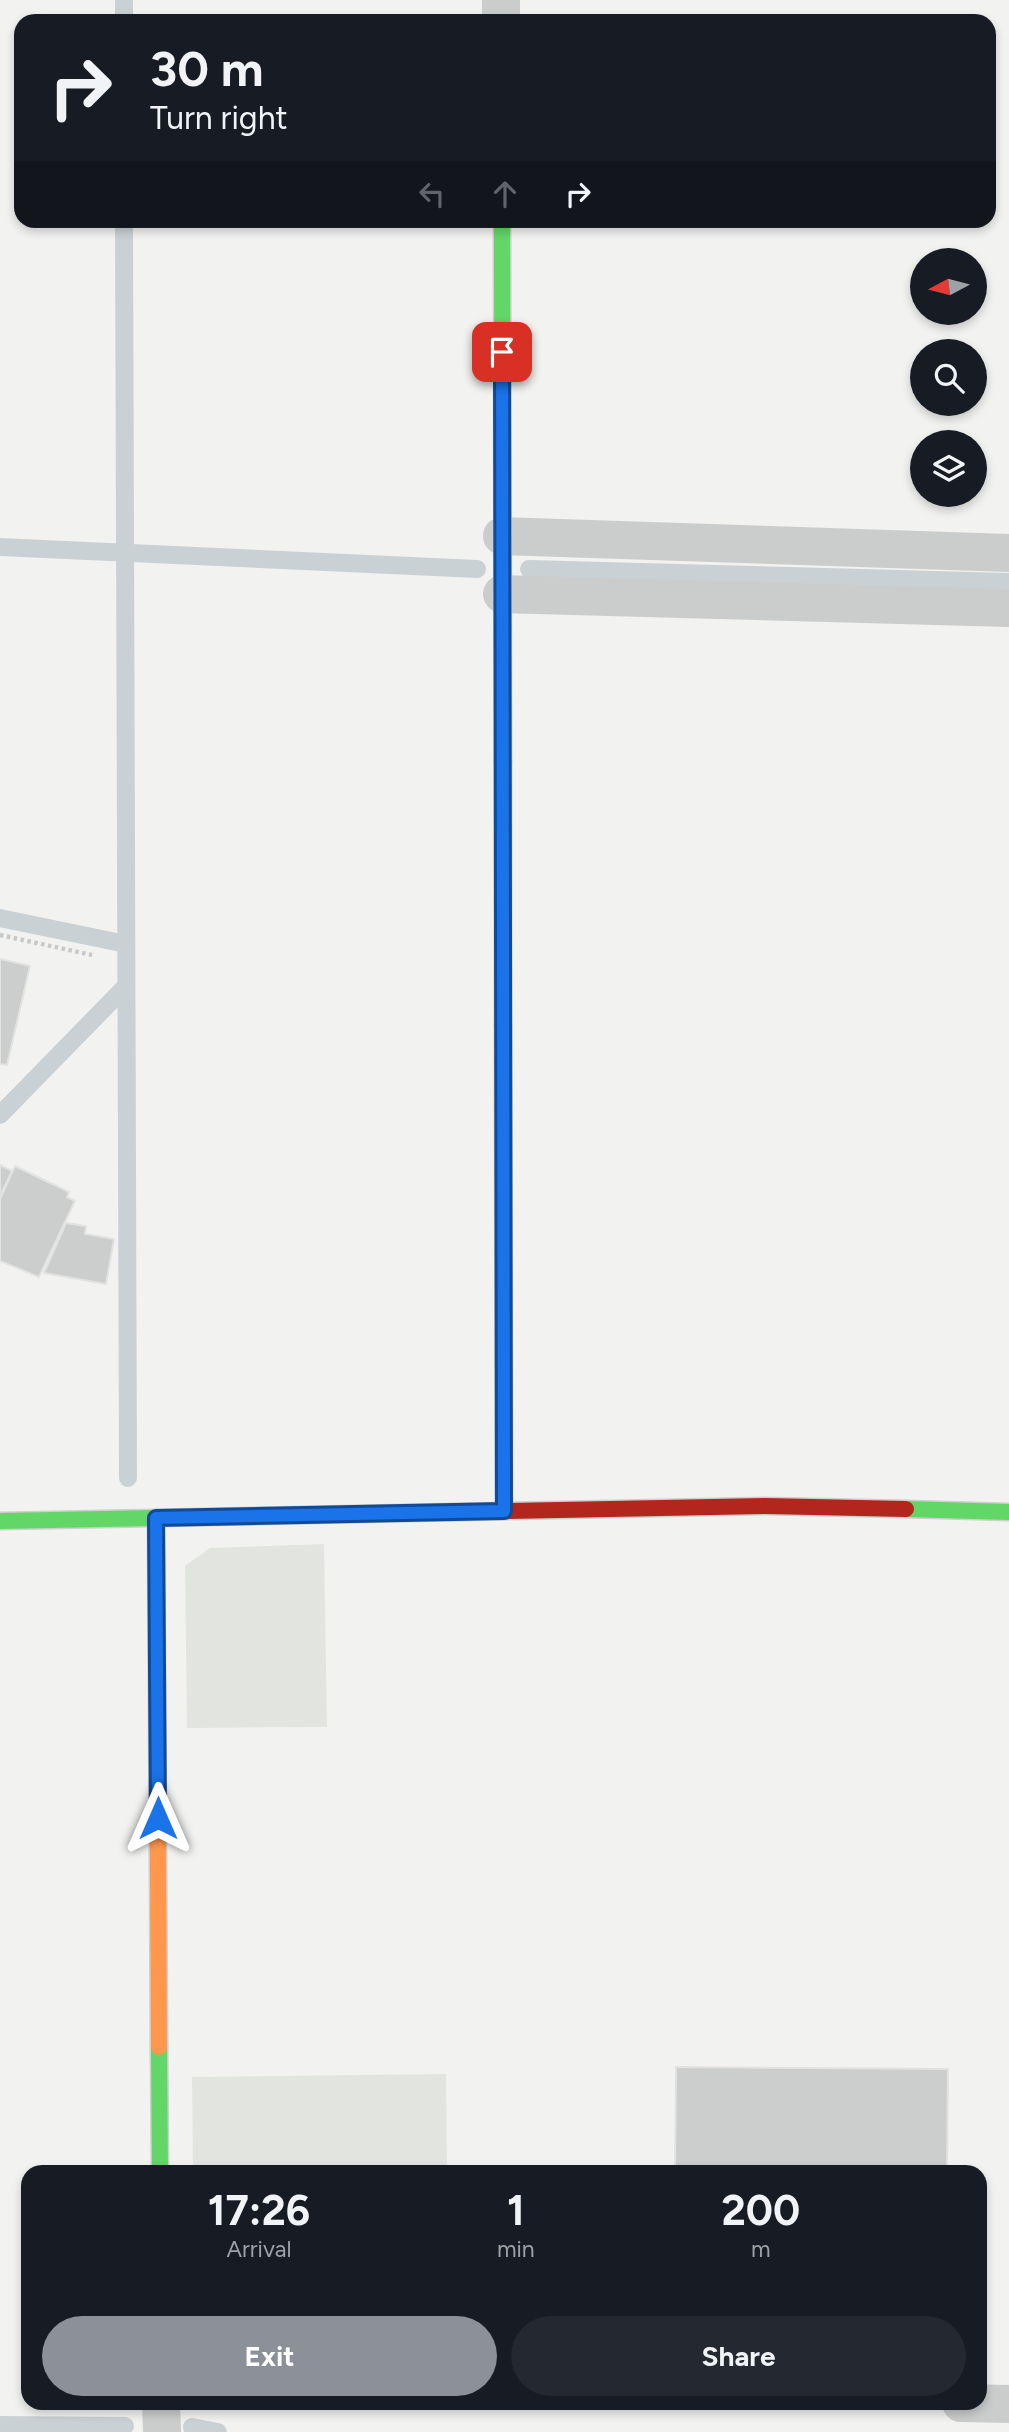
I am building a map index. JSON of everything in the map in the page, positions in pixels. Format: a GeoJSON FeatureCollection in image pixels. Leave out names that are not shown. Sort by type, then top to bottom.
{"type":"FeatureCollection","features":[{"type":"Feature","properties":{"kind":"street"},"geometry":{"type":"LineString","coordinates":[[502,228],[504,1511]]}},
{"type":"Feature","properties":{"kind":"street"},"geometry":{"type":"LineString","coordinates":[[502,536],[1009,553]]}},
{"type":"Feature","properties":{"kind":"street"},"geometry":{"type":"LineString","coordinates":[[502,594],[1009,608]]}},
{"type":"Feature","properties":{"kind":"street"},"geometry":{"type":"LineString","coordinates":[[0,1521],[766,1506],[1009,1512]]}},
{"type":"Feature","properties":{"kind":"street"},"geometry":{"type":"LineString","coordinates":[[156,1518],[160,2165]]}},
{"type":"Feature","properties":{"kind":"street"},"geometry":{"type":"LineString","coordinates":[[987,2404],[1009,2404]]}},
{"type":"Feature","properties":{"kind":"street"},"geometry":{"type":"LineString","coordinates":[[161,2410],[162,2432]]}},
{"type":"Feature","properties":{"kind":"path"},"geometry":{"type":"LineString","coordinates":[[0,935],[92,954]]}},
{"type":"Feature","properties":{"kind":"shaded area"},"geometry":{"type":"Polygon","coordinates":[[[324,1544],[327,1727],[187,1728],[185,1566],[210,1548],[324,1544]]]}},
{"type":"Feature","properties":{"kind":"shaded area"},"geometry":{"type":"Polygon","coordinates":[[[446,2074],[447,2165],[193,2165],[192,2077],[446,2074]]]}},
{"type":"Feature","properties":{"kind":"building"},"geometry":{"type":"Polygon","coordinates":[[[0,959],[30,966],[7,1065],[0,1064],[0,959]]]}},
{"type":"Feature","properties":{"kind":"building"},"geometry":{"type":"Polygon","coordinates":[[[0,1165],[12,1171],[0,1196],[0,1165]]]}},
{"type":"Feature","properties":{"kind":"building"},"geometry":{"type":"Polygon","coordinates":[[[15,1166],[69,1192],[67,1197],[75,1201],[39,1277],[0,1261],[0,1199],[15,1166]]]}},
{"type":"Feature","properties":{"kind":"building"},"geometry":{"type":"Polygon","coordinates":[[[66,1223],[86,1226],[85,1234],[114,1239],[106,1284],[44,1273],[66,1223]]]}},
{"type":"Feature","properties":{"kind":"building"},"geometry":{"type":"Polygon","coordinates":[[[676,2067],[948,2069],[947,2165],[675,2165],[676,2067]]]}},
{"type":"Feature","properties":{"kind":"waterway"},"geometry":{"type":"LineString","coordinates":[[124,0],[124,14]]}},
{"type":"Feature","properties":{"kind":"waterway"},"geometry":{"type":"LineString","coordinates":[[124,228],[128,1478]]}},
{"type":"Feature","properties":{"kind":"waterway"},"geometry":{"type":"LineString","coordinates":[[0,547],[477,569]]}},
{"type":"Feature","properties":{"kind":"waterway"},"geometry":{"type":"LineString","coordinates":[[529,569],[1009,582]]}},
{"type":"Feature","properties":{"kind":"waterway"},"geometry":{"type":"LineString","coordinates":[[0,918],[126,944]]}},
{"type":"Feature","properties":{"kind":"waterway"},"geometry":{"type":"LineString","coordinates":[[0,1115],[126,986]]}},
{"type":"Feature","properties":{"kind":"waterway"},"geometry":{"type":"LineString","coordinates":[[0,2425],[125,2426]]}},
{"type":"Feature","properties":{"kind":"waterway"},"geometry":{"type":"LineString","coordinates":[[192,2427],[218,2432]]}},
{"type":"Feature","properties":{"kind":"traffic: fast"},"geometry":{"type":"LineString","coordinates":[[502,228],[503,761]]}},
{"type":"Feature","properties":{"kind":"traffic: fast"},"geometry":{"type":"LineString","coordinates":[[906,1509],[1009,1512]]}},
{"type":"Feature","properties":{"kind":"traffic: fast"},"geometry":{"type":"LineString","coordinates":[[0,1521],[405,1513]]}},
{"type":"Feature","properties":{"kind":"traffic: fast"},"geometry":{"type":"LineString","coordinates":[[159,2047],[160,2165]]}},
{"type":"Feature","properties":{"kind":"traffic: slow"},"geometry":{"type":"LineString","coordinates":[[503,1025],[504,1511]]}},
{"type":"Feature","properties":{"kind":"traffic: slow"},"geometry":{"type":"LineString","coordinates":[[156,1518],[159,2047]]}},
{"type":"Feature","properties":{"kind":"traffic: jam"},"geometry":{"type":"LineString","coordinates":[[503,761],[503,1025]]}},
{"type":"Feature","properties":{"kind":"traffic: jam"},"geometry":{"type":"LineString","coordinates":[[405,1513],[766,1506],[906,1509]]}},
{"type":"Feature","properties":{"kind":"route"},"geometry":{"type":"LineString","coordinates":[[158,1818],[156,1518],[504,1511],[502,352]]}}]}
